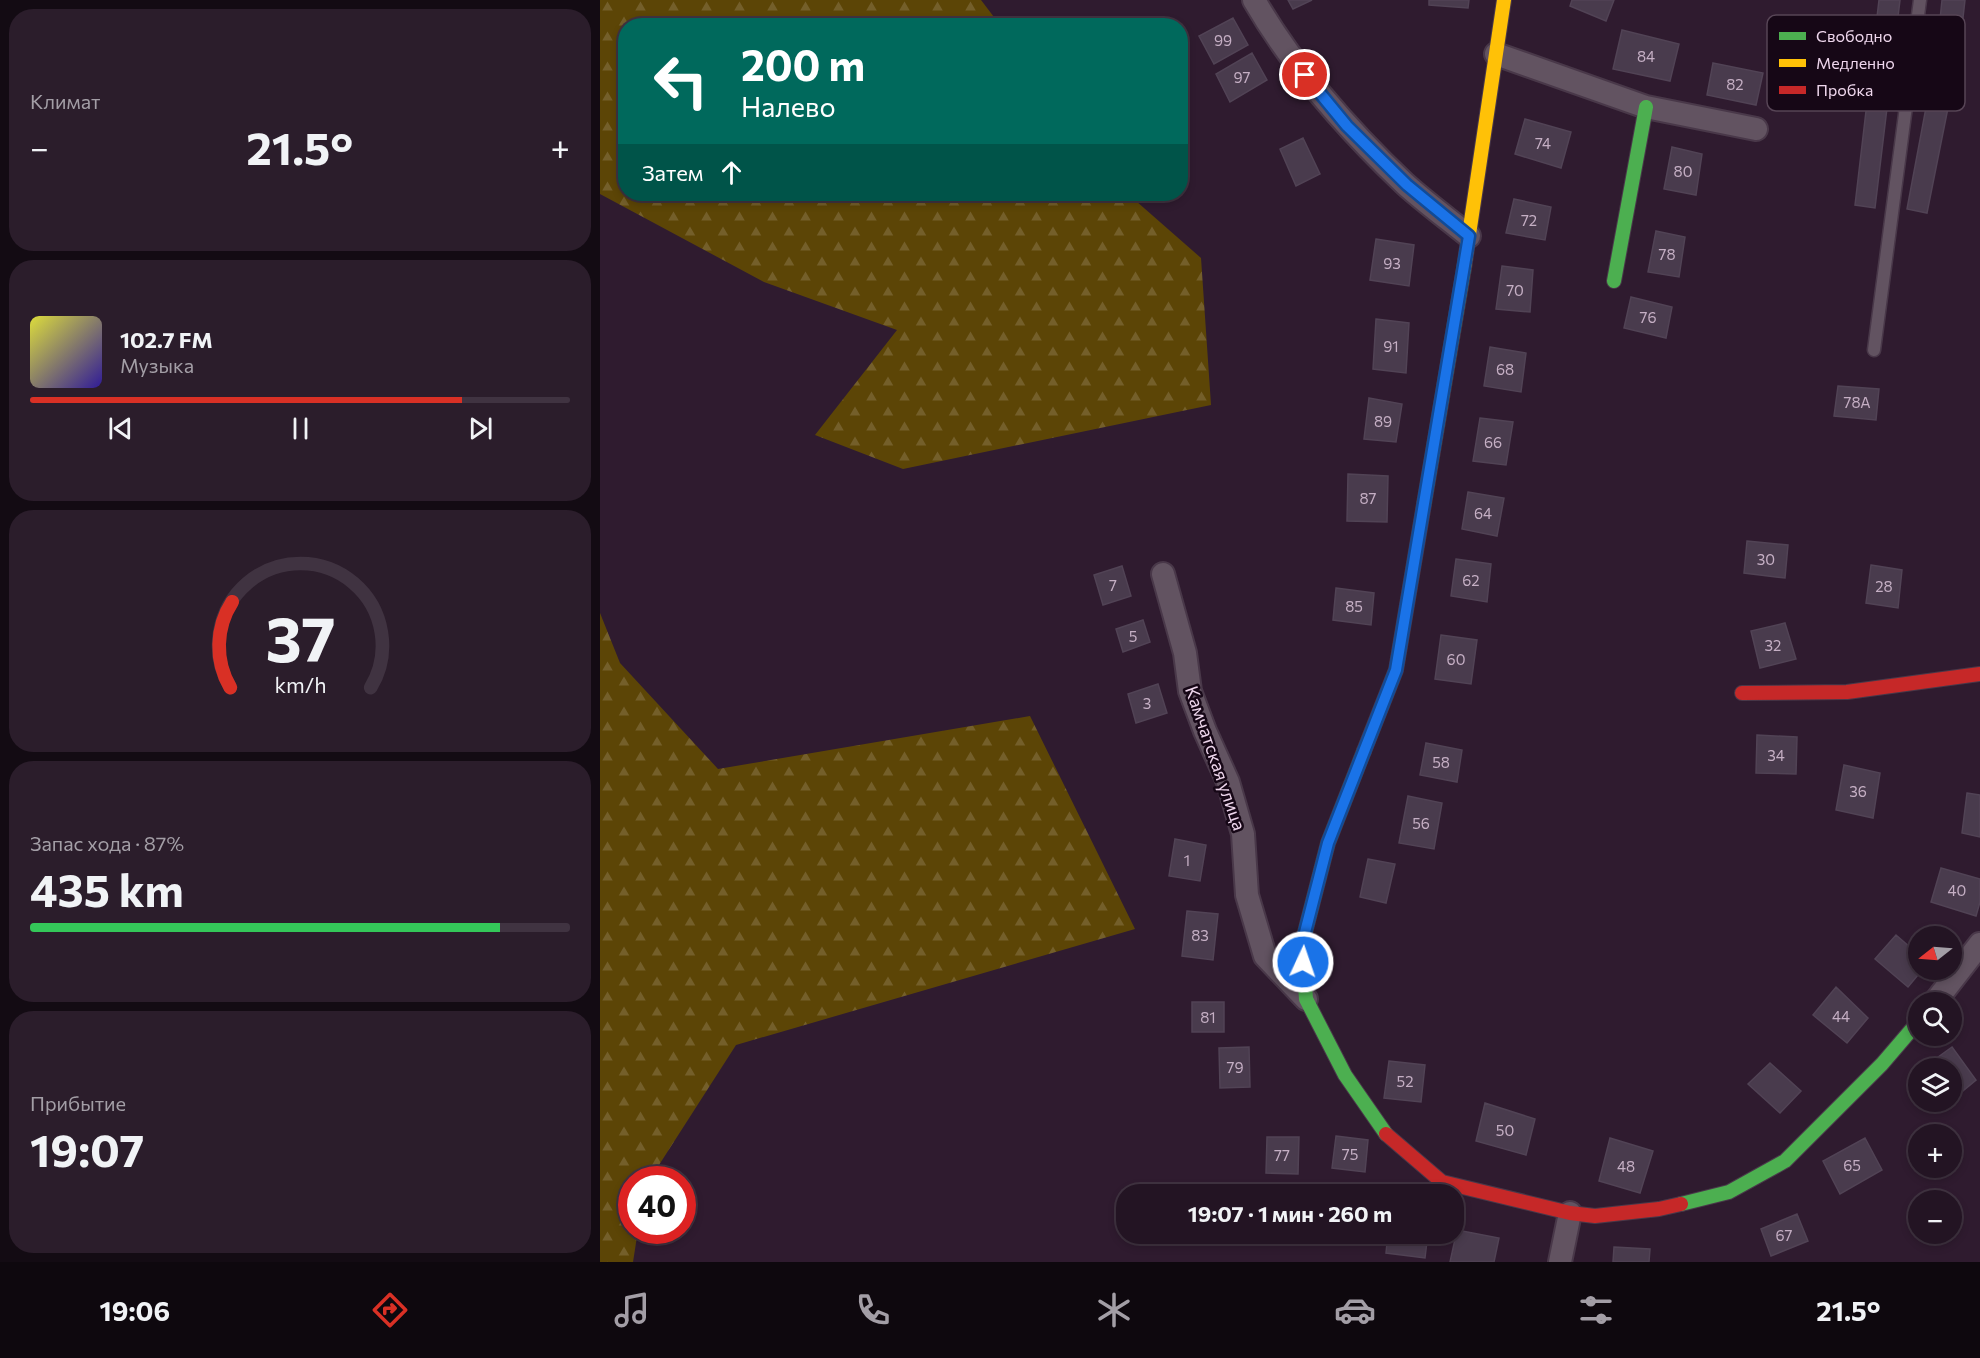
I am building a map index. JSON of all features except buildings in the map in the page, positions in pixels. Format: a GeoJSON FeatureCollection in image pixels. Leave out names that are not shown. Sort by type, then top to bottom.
{"type":"FeatureCollection","features":[{"type":"Feature","properties":{"kind":"street"},"geometry":{"type":"LineString","coordinates":[[1254,0],[1305,75],[1347,126],[1407,185],[1469,236]]}},
{"type":"Feature","properties":{"kind":"street"},"geometry":{"type":"LineString","coordinates":[[1504,0],[1469,236],[1396,670],[1328,843],[1302,944],[1306,999],[1345,1075],[1387,1135],[1443,1182],[1570,1213],[1595,1216],[1659,1209],[1729,1192],[1767,1172],[1785,1161],[1882,1064],[1908,1034]]}},
{"type":"Feature","properties":{"kind":"street"},"geometry":{"type":"LineString","coordinates":[[1497,54],[1646,107],[1756,129]]}},
{"type":"Feature","properties":{"kind":"street"},"geometry":{"type":"LineString","coordinates":[[1614,281],[1646,107]]}},
{"type":"Feature","properties":{"kind":"street","name":"Камчатская улица"},"geometry":{"type":"LineString","coordinates":[[1163,574],[1185,653],[1190,691],[1228,782],[1243,834],[1246,895],[1265,956],[1306,999]]}},
{"type":"Feature","properties":{"kind":"street"},"geometry":{"type":"LineString","coordinates":[[1742,693],[1847,692],[1980,674]]}},
{"type":"Feature","properties":{"kind":"street"},"geometry":{"type":"LineString","coordinates":[[1943,992],[1980,944]]}},
{"type":"Feature","properties":{"kind":"street"},"geometry":{"type":"LineString","coordinates":[[1560,1262],[1570,1213]]}},
{"type":"Feature","properties":{"kind":"lane"},"geometry":{"type":"LineString","coordinates":[[1918,15],[1920,0]]}},
{"type":"Feature","properties":{"kind":"lane"},"geometry":{"type":"LineString","coordinates":[[1874,350],[1905,111]]}},
{"type":"Feature","properties":{"kind":"green space"},"geometry":{"type":"Polygon","coordinates":[[[600,0],[981,0],[995,18],[618,18],[618,201],[1136,201],[1201,258],[1211,405],[903,469],[815,435],[897,330],[764,282],[600,194],[600,0]]]}},
{"type":"Feature","properties":{"kind":"green space"},"geometry":{"type":"Polygon","coordinates":[[[600,613],[620,663],[718,769],[1030,716],[1135,929],[736,1045],[658,1166],[618,1166],[618,1244],[636,1244],[633,1262],[600,1262],[600,613]]]}},
{"type":"Feature","properties":{"kind":"traffic: fast"},"geometry":{"type":"LineString","coordinates":[[1614,281],[1646,107]]}},
{"type":"Feature","properties":{"kind":"traffic: fast"},"geometry":{"type":"LineString","coordinates":[[1424,504],[1464,268]]}},
{"type":"Feature","properties":{"kind":"traffic: fast"},"geometry":{"type":"LineString","coordinates":[[1364,751],[1328,843],[1302,944],[1306,999],[1345,1075],[1386,1134]]}},
{"type":"Feature","properties":{"kind":"traffic: fast"},"geometry":{"type":"LineString","coordinates":[[1681,1204],[1729,1192],[1785,1161],[1882,1064],[1908,1034]]}},
{"type":"Feature","properties":{"kind":"traffic: slow"},"geometry":{"type":"LineString","coordinates":[[1464,268],[1504,0]]}},
{"type":"Feature","properties":{"kind":"traffic: jam"},"geometry":{"type":"LineString","coordinates":[[1364,751],[1396,670],[1424,504]]}},
{"type":"Feature","properties":{"kind":"traffic: jam"},"geometry":{"type":"LineString","coordinates":[[1742,693],[1847,692],[1980,674]]}},
{"type":"Feature","properties":{"kind":"traffic: jam"},"geometry":{"type":"LineString","coordinates":[[1386,1134],[1442,1182],[1570,1213],[1595,1216],[1659,1209],[1681,1204]]}},
{"type":"Feature","properties":{"kind":"route"},"geometry":{"type":"LineString","coordinates":[[1303,962],[1302,944],[1328,843],[1396,670],[1469,236],[1407,185],[1347,126],[1305,75]]}}]}
